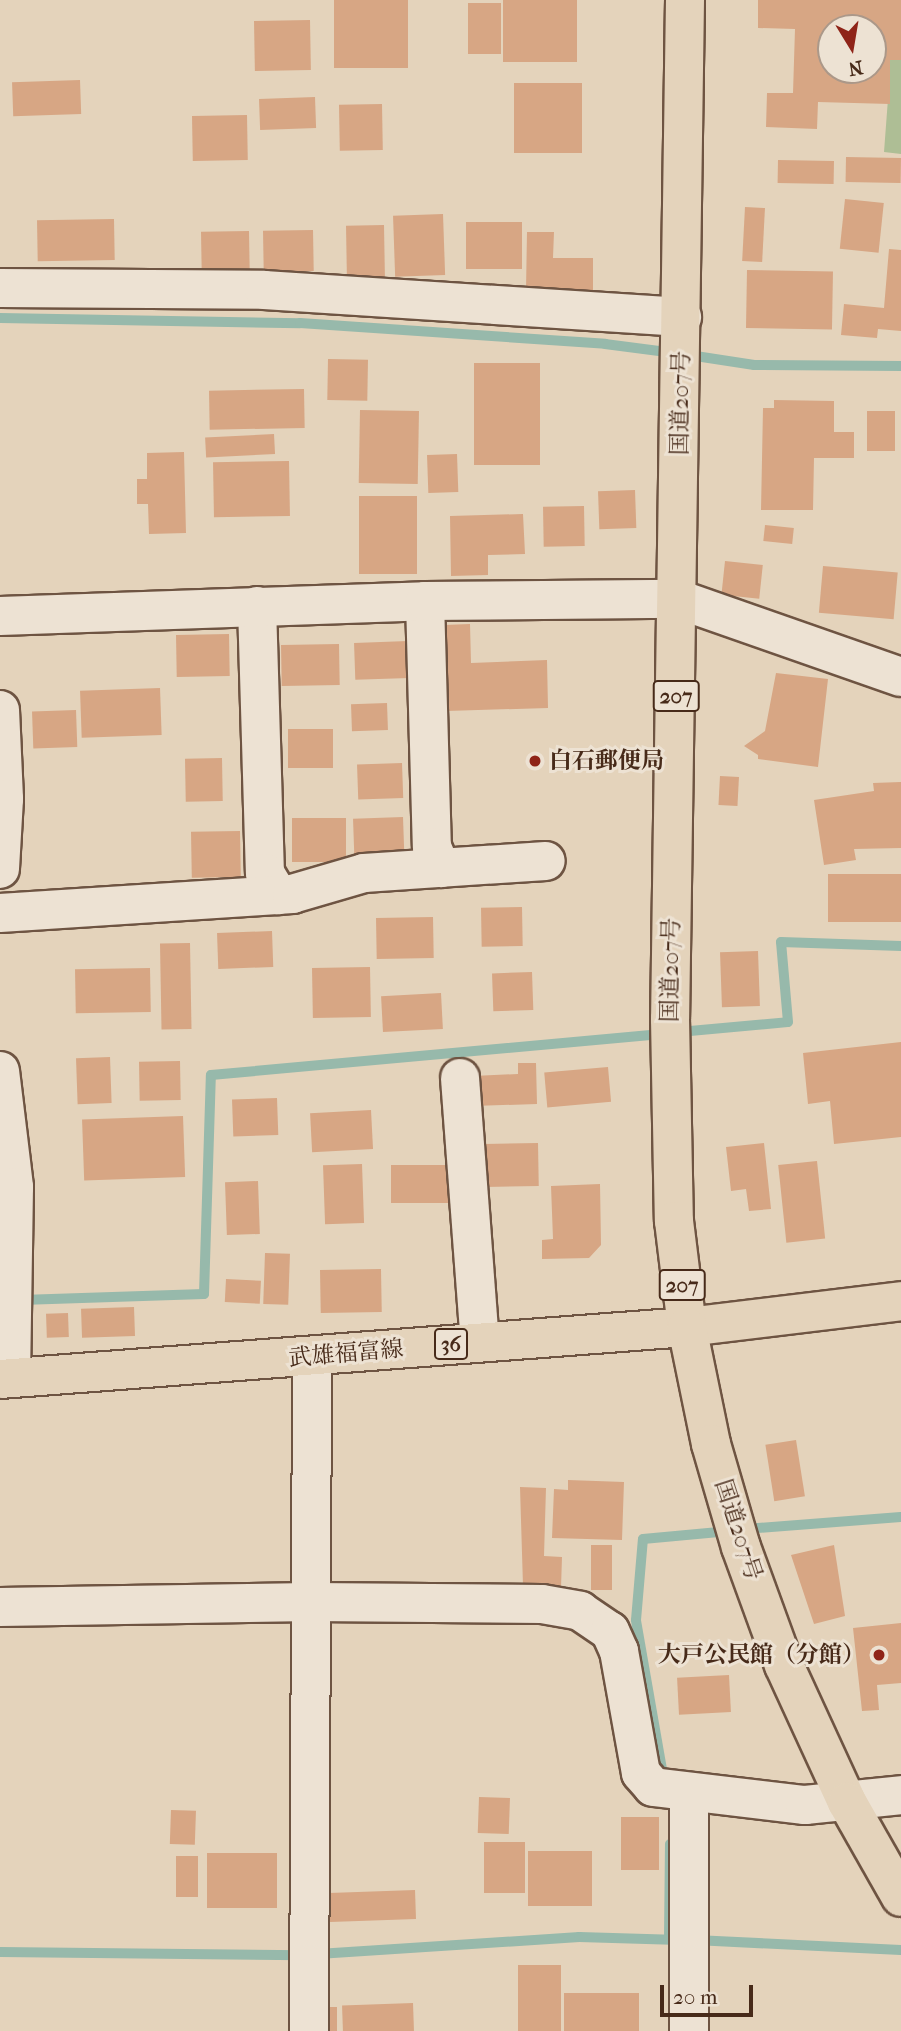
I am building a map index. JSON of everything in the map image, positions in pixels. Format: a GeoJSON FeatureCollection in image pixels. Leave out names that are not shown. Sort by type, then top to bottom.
{"type":"FeatureCollection","features":[{"type":"Feature","properties":{"kind":"main road","name":"国道207号"},"geometry":{"type":"LineString","coordinates":[[685,0],[670,1034],[674,1221],[687,1326],[736,1531],[784,1665],[847,1802],[901,1897]]}},
{"type":"Feature","properties":{"kind":"main road","name":"武雄福富線"},"geometry":{"type":"LineString","coordinates":[[6,1378],[312,1357],[687,1326],[901,1301]]}},
{"type":"Feature","properties":{"kind":"street"},"geometry":{"type":"LineString","coordinates":[[0,288],[264,290],[681,346]]}},
{"type":"Feature","properties":{"kind":"street"},"geometry":{"type":"LineString","coordinates":[[0,616],[425,601],[678,599],[901,677]]}},
{"type":"Feature","properties":{"kind":"street"},"geometry":{"type":"LineString","coordinates":[[425,601],[432,847],[440,868]]}},
{"type":"Feature","properties":{"kind":"street"},"geometry":{"type":"LineString","coordinates":[[257,606],[265,873],[278,895]]}},
{"type":"Feature","properties":{"kind":"street"},"geometry":{"type":"LineString","coordinates":[[0,710],[4,799],[0,869]]}},
{"type":"Feature","properties":{"kind":"street"},"geometry":{"type":"LineString","coordinates":[[0,913],[278,895],[365,873],[546,861]]}},
{"type":"Feature","properties":{"kind":"street"},"geometry":{"type":"LineString","coordinates":[[0,1071],[14,1186],[6,1378]]}},
{"type":"Feature","properties":{"kind":"street"},"geometry":{"type":"LineString","coordinates":[[460,1078],[480,1342]]}},
{"type":"Feature","properties":{"kind":"street"},"geometry":{"type":"LineString","coordinates":[[309,2031],[312,1357]]}},
{"type":"Feature","properties":{"kind":"street"},"geometry":{"type":"LineString","coordinates":[[0,1607],[311,1602],[542,1604],[580,1611],[610,1631],[619,1651],[641,1773],[673,1791],[805,1805],[901,1795]]}},
{"type":"Feature","properties":{"kind":"street"},"geometry":{"type":"LineString","coordinates":[[673,1791],[686,1922],[689,2031]]}},
{"type":"Feature","properties":{"kind":"green space"},"geometry":{"type":"Polygon","coordinates":[[[887,60],[901,60],[901,154],[884,152],[890,72],[887,72],[887,60]]]}},
{"type":"Feature","properties":{"kind":"building"},"geometry":{"type":"Polygon","coordinates":[[[334,0],[408,0],[408,68],[334,68],[334,0]]]}},
{"type":"Feature","properties":{"kind":"building"},"geometry":{"type":"Polygon","coordinates":[[[503,0],[577,0],[577,62],[503,62],[503,0]]]}},
{"type":"Feature","properties":{"kind":"building"},"geometry":{"type":"Polygon","coordinates":[[[758,0],[901,0],[901,60],[890,60],[890,104],[818,102],[817,129],[766,127],[767,93],[793,93],[795,29],[758,28],[758,0]]]}},
{"type":"Feature","properties":{"kind":"building"},"geometry":{"type":"Polygon","coordinates":[[[468,3],[501,3],[501,54],[468,54],[468,3]]]}},
{"type":"Feature","properties":{"kind":"building"},"geometry":{"type":"Polygon","coordinates":[[[310,20],[311,70],[255,71],[254,21],[310,20]]]}},
{"type":"Feature","properties":{"kind":"building"},"geometry":{"type":"Polygon","coordinates":[[[80,80],[81,114],[13,116],[12,82],[80,80]]]}},
{"type":"Feature","properties":{"kind":"building"},"geometry":{"type":"Polygon","coordinates":[[[514,83],[582,83],[582,153],[514,153],[514,83]]]}},
{"type":"Feature","properties":{"kind":"building"},"geometry":{"type":"Polygon","coordinates":[[[315,97],[316,128],[260,130],[259,99],[315,97]]]}},
{"type":"Feature","properties":{"kind":"building"},"geometry":{"type":"Polygon","coordinates":[[[382,104],[383,150],[340,151],[339,105],[382,104]]]}},
{"type":"Feature","properties":{"kind":"building"},"geometry":{"type":"Polygon","coordinates":[[[247,115],[248,160],[193,161],[192,116],[247,115]]]}},
{"type":"Feature","properties":{"kind":"building"},"geometry":{"type":"Polygon","coordinates":[[[846,157],[901,158],[901,183],[846,182],[846,157]]]}},
{"type":"Feature","properties":{"kind":"building"},"geometry":{"type":"Polygon","coordinates":[[[778,160],[834,161],[834,184],[778,183],[778,160]]]}},
{"type":"Feature","properties":{"kind":"building"},"geometry":{"type":"Polygon","coordinates":[[[845,199],[884,203],[879,253],[840,249],[845,199]]]}},
{"type":"Feature","properties":{"kind":"building"},"geometry":{"type":"Polygon","coordinates":[[[745,207],[765,208],[762,262],[742,261],[745,207]]]}},
{"type":"Feature","properties":{"kind":"building"},"geometry":{"type":"Polygon","coordinates":[[[443,214],[445,275],[395,277],[393,216],[443,214]]]}},
{"type":"Feature","properties":{"kind":"building"},"geometry":{"type":"Polygon","coordinates":[[[114,219],[115,260],[38,261],[37,220],[114,219]]]}},
{"type":"Feature","properties":{"kind":"building"},"geometry":{"type":"Polygon","coordinates":[[[466,222],[522,222],[522,269],[466,269],[466,222]]]}},
{"type":"Feature","properties":{"kind":"building"},"geometry":{"type":"Polygon","coordinates":[[[384,225],[385,279],[347,280],[346,226],[384,225]]]}},
{"type":"Feature","properties":{"kind":"building"},"geometry":{"type":"Polygon","coordinates":[[[313,230],[314,271],[264,272],[263,231],[313,230]]]}},
{"type":"Feature","properties":{"kind":"building"},"geometry":{"type":"Polygon","coordinates":[[[249,231],[250,271],[202,272],[201,232],[249,231]]]}},
{"type":"Feature","properties":{"kind":"building"},"geometry":{"type":"Polygon","coordinates":[[[527,232],[554,232],[553,258],[593,258],[593,290],[526,290],[527,232]]]}},
{"type":"Feature","properties":{"kind":"building"},"geometry":{"type":"Polygon","coordinates":[[[889,249],[901,250],[901,331],[878,329],[877,338],[841,335],[844,304],[884,308],[889,249]]]}},
{"type":"Feature","properties":{"kind":"building"},"geometry":{"type":"Polygon","coordinates":[[[747,270],[833,272],[832,329],[746,328],[747,270]]]}},
{"type":"Feature","properties":{"kind":"building"},"geometry":{"type":"Polygon","coordinates":[[[328,359],[368,360],[367,401],[327,400],[328,359]]]}},
{"type":"Feature","properties":{"kind":"building"},"geometry":{"type":"Polygon","coordinates":[[[474,363],[540,363],[540,465],[474,465],[474,363]]]}},
{"type":"Feature","properties":{"kind":"building"},"geometry":{"type":"Polygon","coordinates":[[[304,389],[305,428],[210,430],[209,391],[304,389]]]}},
{"type":"Feature","properties":{"kind":"building"},"geometry":{"type":"Polygon","coordinates":[[[774,400],[834,401],[834,432],[854,432],[854,458],[814,458],[813,510],[761,510],[763,408],[774,408],[774,400]]]}},
{"type":"Feature","properties":{"kind":"building"},"geometry":{"type":"Polygon","coordinates":[[[360,410],[419,411],[418,484],[359,483],[360,410]]]}},
{"type":"Feature","properties":{"kind":"building"},"geometry":{"type":"Polygon","coordinates":[[[867,411],[895,411],[895,451],[867,451],[867,411]]]}},
{"type":"Feature","properties":{"kind":"building"},"geometry":{"type":"Polygon","coordinates":[[[274,434],[275,454],[206,458],[205,438],[274,434]]]}},
{"type":"Feature","properties":{"kind":"building"},"geometry":{"type":"Polygon","coordinates":[[[184,452],[186,533],[149,534],[148,504],[137,504],[137,479],[147,479],[147,453],[184,452]]]}},
{"type":"Feature","properties":{"kind":"building"},"geometry":{"type":"Polygon","coordinates":[[[457,454],[458,492],[428,493],[427,455],[457,454]]]}},
{"type":"Feature","properties":{"kind":"building"},"geometry":{"type":"Polygon","coordinates":[[[289,461],[290,516],[214,517],[213,462],[289,461]]]}},
{"type":"Feature","properties":{"kind":"building"},"geometry":{"type":"Polygon","coordinates":[[[635,490],[636,528],[599,529],[598,491],[635,490]]]}},
{"type":"Feature","properties":{"kind":"building"},"geometry":{"type":"Polygon","coordinates":[[[359,496],[417,496],[417,574],[359,574],[359,496]]]}},
{"type":"Feature","properties":{"kind":"building"},"geometry":{"type":"Polygon","coordinates":[[[584,506],[585,546],[544,547],[543,507],[584,506]]]}},
{"type":"Feature","properties":{"kind":"building"},"geometry":{"type":"Polygon","coordinates":[[[523,514],[525,554],[488,555],[488,575],[451,576],[450,516],[523,514]]]}},
{"type":"Feature","properties":{"kind":"building"},"geometry":{"type":"Polygon","coordinates":[[[765,525],[794,528],[792,544],[763,541],[765,525]]]}},
{"type":"Feature","properties":{"kind":"building"},"geometry":{"type":"Polygon","coordinates":[[[725,561],[763,565],[759,599],[721,595],[725,561]]]}},
{"type":"Feature","properties":{"kind":"building"},"geometry":{"type":"Polygon","coordinates":[[[823,566],[898,573],[894,619],[819,613],[823,566]]]}},
{"type":"Feature","properties":{"kind":"building"},"geometry":{"type":"Polygon","coordinates":[[[470,624],[471,663],[547,660],[548,708],[446,711],[444,625],[470,624]]]}},
{"type":"Feature","properties":{"kind":"building"},"geometry":{"type":"Polygon","coordinates":[[[229,634],[230,676],[177,677],[176,635],[229,634]]]}},
{"type":"Feature","properties":{"kind":"building"},"geometry":{"type":"Polygon","coordinates":[[[408,641],[409,678],[355,680],[354,643],[408,641]]]}},
{"type":"Feature","properties":{"kind":"building"},"geometry":{"type":"Polygon","coordinates":[[[339,644],[340,685],[282,686],[281,645],[339,644]]]}},
{"type":"Feature","properties":{"kind":"building"},"geometry":{"type":"Polygon","coordinates":[[[776,673],[828,679],[818,767],[758,759],[758,755],[744,746],[765,731],[776,673]]]}},
{"type":"Feature","properties":{"kind":"building"},"geometry":{"type":"Polygon","coordinates":[[[160,688],[162,735],[82,738],[80,691],[160,688]]]}},
{"type":"Feature","properties":{"kind":"building"},"geometry":{"type":"Polygon","coordinates":[[[387,703],[388,730],[352,731],[351,704],[387,703]]]}},
{"type":"Feature","properties":{"kind":"building"},"geometry":{"type":"Polygon","coordinates":[[[76,710],[77,747],[33,749],[32,712],[76,710]]]}},
{"type":"Feature","properties":{"kind":"building"},"geometry":{"type":"Polygon","coordinates":[[[288,729],[333,729],[333,768],[288,768],[288,729]]]}},
{"type":"Feature","properties":{"kind":"building"},"geometry":{"type":"Polygon","coordinates":[[[222,758],[223,801],[186,802],[185,759],[222,758]]]}},
{"type":"Feature","properties":{"kind":"building"},"geometry":{"type":"Polygon","coordinates":[[[402,763],[403,798],[358,800],[357,765],[402,763]]]}},
{"type":"Feature","properties":{"kind":"building"},"geometry":{"type":"Polygon","coordinates":[[[720,776],[739,777],[737,806],[718,805],[720,776]]]}},
{"type":"Feature","properties":{"kind":"building"},"geometry":{"type":"Polygon","coordinates":[[[901,782],[901,848],[854,849],[856,860],[824,865],[814,800],[874,791],[873,783],[901,782]]]}},
{"type":"Feature","properties":{"kind":"building"},"geometry":{"type":"Polygon","coordinates":[[[403,817],[404,854],[354,856],[353,819],[403,817]]]}},
{"type":"Feature","properties":{"kind":"building"},"geometry":{"type":"Polygon","coordinates":[[[292,818],[346,818],[346,862],[292,862],[292,818]]]}},
{"type":"Feature","properties":{"kind":"building"},"geometry":{"type":"Polygon","coordinates":[[[240,831],[241,877],[192,878],[191,832],[240,831]]]}},
{"type":"Feature","properties":{"kind":"building"},"geometry":{"type":"Polygon","coordinates":[[[828,874],[901,874],[901,922],[828,922],[828,874]]]}},
{"type":"Feature","properties":{"kind":"building"},"geometry":{"type":"Polygon","coordinates":[[[522,907],[523,946],[482,947],[481,908],[522,907]]]}},
{"type":"Feature","properties":{"kind":"building"},"geometry":{"type":"Polygon","coordinates":[[[433,917],[434,958],[377,959],[376,918],[433,917]]]}},
{"type":"Feature","properties":{"kind":"building"},"geometry":{"type":"Polygon","coordinates":[[[272,931],[273,967],[218,969],[217,933],[272,931]]]}},
{"type":"Feature","properties":{"kind":"building"},"geometry":{"type":"Polygon","coordinates":[[[190,943],[192,1029],[162,1030],[160,944],[190,943]]]}},
{"type":"Feature","properties":{"kind":"building"},"geometry":{"type":"Polygon","coordinates":[[[758,951],[760,1006],[722,1007],[720,952],[758,951]]]}},
{"type":"Feature","properties":{"kind":"building"},"geometry":{"type":"Polygon","coordinates":[[[370,967],[371,1017],[313,1018],[312,968],[370,967]]]}},
{"type":"Feature","properties":{"kind":"building"},"geometry":{"type":"Polygon","coordinates":[[[150,968],[151,1012],[76,1013],[75,969],[150,968]]]}},
{"type":"Feature","properties":{"kind":"building"},"geometry":{"type":"Polygon","coordinates":[[[532,972],[533,1010],[493,1011],[492,973],[532,972]]]}},
{"type":"Feature","properties":{"kind":"building"},"geometry":{"type":"Polygon","coordinates":[[[441,993],[443,1029],[383,1032],[381,996],[441,993]]]}},
{"type":"Feature","properties":{"kind":"building"},"geometry":{"type":"Polygon","coordinates":[[[901,1042],[901,1137],[834,1144],[830,1101],[808,1104],[803,1053],[901,1042]]]}},
{"type":"Feature","properties":{"kind":"building"},"geometry":{"type":"Polygon","coordinates":[[[110,1057],[112,1103],[78,1104],[76,1058],[110,1057]]]}},
{"type":"Feature","properties":{"kind":"building"},"geometry":{"type":"Polygon","coordinates":[[[180,1061],[181,1100],[140,1101],[139,1062],[180,1061]]]}},
{"type":"Feature","properties":{"kind":"building"},"geometry":{"type":"Polygon","coordinates":[[[518,1063],[536,1063],[537,1104],[473,1106],[473,1076],[518,1074],[518,1063]]]}},
{"type":"Feature","properties":{"kind":"building"},"geometry":{"type":"Polygon","coordinates":[[[608,1067],[611,1102],[547,1107],[544,1073],[608,1067]]]}},
{"type":"Feature","properties":{"kind":"building"},"geometry":{"type":"Polygon","coordinates":[[[277,1098],[278,1135],[233,1137],[232,1100],[277,1098]]]}},
{"type":"Feature","properties":{"kind":"building"},"geometry":{"type":"Polygon","coordinates":[[[371,1110],[373,1149],[312,1152],[310,1113],[371,1110]]]}},
{"type":"Feature","properties":{"kind":"building"},"geometry":{"type":"Polygon","coordinates":[[[183,1116],[185,1177],[84,1180],[82,1120],[183,1116]]]}},
{"type":"Feature","properties":{"kind":"building"},"geometry":{"type":"Polygon","coordinates":[[[538,1143],[539,1186],[485,1187],[484,1144],[538,1143]]]}},
{"type":"Feature","properties":{"kind":"building"},"geometry":{"type":"Polygon","coordinates":[[[764,1143],[771,1209],[749,1211],[746,1189],[731,1191],[726,1147],[764,1143]]]}},
{"type":"Feature","properties":{"kind":"building"},"geometry":{"type":"Polygon","coordinates":[[[817,1161],[825,1239],[786,1243],[778,1165],[817,1161]]]}},
{"type":"Feature","properties":{"kind":"building"},"geometry":{"type":"Polygon","coordinates":[[[362,1164],[364,1223],[325,1224],[323,1165],[362,1164]]]}},
{"type":"Feature","properties":{"kind":"building"},"geometry":{"type":"Polygon","coordinates":[[[391,1165],[453,1165],[453,1203],[391,1203],[391,1165]]]}},
{"type":"Feature","properties":{"kind":"building"},"geometry":{"type":"Polygon","coordinates":[[[258,1181],[260,1234],[227,1235],[225,1182],[258,1181]]]}},
{"type":"Feature","properties":{"kind":"building"},"geometry":{"type":"Polygon","coordinates":[[[600,1184],[601,1245],[589,1258],[542,1259],[542,1240],[553,1239],[551,1186],[600,1184]]]}},
{"type":"Feature","properties":{"kind":"building"},"geometry":{"type":"Polygon","coordinates":[[[265,1253],[290,1254],[288,1305],[263,1304],[265,1253]]]}},
{"type":"Feature","properties":{"kind":"building"},"geometry":{"type":"Polygon","coordinates":[[[381,1269],[382,1312],[321,1313],[320,1270],[381,1269]]]}},
{"type":"Feature","properties":{"kind":"building"},"geometry":{"type":"Polygon","coordinates":[[[226,1279],[261,1281],[260,1304],[225,1302],[226,1279]]]}},
{"type":"Feature","properties":{"kind":"building"},"geometry":{"type":"Polygon","coordinates":[[[134,1307],[135,1336],[82,1338],[81,1309],[134,1307]]]}},
{"type":"Feature","properties":{"kind":"building"},"geometry":{"type":"Polygon","coordinates":[[[68,1313],[69,1337],[47,1338],[46,1314],[68,1313]]]}},
{"type":"Feature","properties":{"kind":"building"},"geometry":{"type":"Polygon","coordinates":[[[796,1440],[805,1496],[774,1501],[765,1445],[796,1440]]]}},
{"type":"Feature","properties":{"kind":"building"},"geometry":{"type":"Polygon","coordinates":[[[568,1480],[624,1482],[622,1540],[552,1538],[554,1489],[568,1490],[568,1480]]]}},
{"type":"Feature","properties":{"kind":"building"},"geometry":{"type":"Polygon","coordinates":[[[520,1487],[546,1488],[544,1556],[562,1557],[561,1588],[523,1586],[520,1487]]]}},
{"type":"Feature","properties":{"kind":"building"},"geometry":{"type":"Polygon","coordinates":[[[591,1545],[612,1545],[612,1590],[591,1590],[591,1545]]]}},
{"type":"Feature","properties":{"kind":"building"},"geometry":{"type":"Polygon","coordinates":[[[834,1545],[845,1616],[814,1624],[791,1555],[834,1545]]]}},
{"type":"Feature","properties":{"kind":"building","name":"大戸公民館（分館）"},"geometry":{"type":"Polygon","coordinates":[[[901,1623],[901,1683],[877,1685],[879,1710],[862,1711],[853,1628],[901,1623]]]}},
{"type":"Feature","properties":{"kind":"building"},"geometry":{"type":"Polygon","coordinates":[[[729,1675],[731,1712],[679,1715],[677,1678],[729,1675]]]}},
{"type":"Feature","properties":{"kind":"building"},"geometry":{"type":"Polygon","coordinates":[[[479,1797],[510,1798],[509,1834],[478,1833],[479,1797]]]}},
{"type":"Feature","properties":{"kind":"building"},"geometry":{"type":"Polygon","coordinates":[[[171,1810],[196,1811],[195,1845],[170,1844],[171,1810]]]}},
{"type":"Feature","properties":{"kind":"building"},"geometry":{"type":"Polygon","coordinates":[[[621,1817],[659,1817],[659,1870],[621,1870],[621,1817]]]}},
{"type":"Feature","properties":{"kind":"building"},"geometry":{"type":"Polygon","coordinates":[[[484,1842],[525,1842],[525,1893],[484,1893],[484,1842]]]}},
{"type":"Feature","properties":{"kind":"building"},"geometry":{"type":"Polygon","coordinates":[[[528,1851],[592,1851],[592,1906],[528,1906],[528,1851]]]}},
{"type":"Feature","properties":{"kind":"building"},"geometry":{"type":"Polygon","coordinates":[[[207,1853],[277,1853],[277,1908],[207,1908],[207,1853]]]}},
{"type":"Feature","properties":{"kind":"building"},"geometry":{"type":"Polygon","coordinates":[[[176,1856],[198,1856],[198,1897],[176,1897],[176,1856]]]}},
{"type":"Feature","properties":{"kind":"building"},"geometry":{"type":"Polygon","coordinates":[[[415,1890],[416,1919],[330,1922],[329,1893],[415,1890]]]}},
{"type":"Feature","properties":{"kind":"building"},"geometry":{"type":"Polygon","coordinates":[[[518,1965],[561,1965],[561,2031],[518,2031],[518,1965]]]}},
{"type":"Feature","properties":{"kind":"building"},"geometry":{"type":"Polygon","coordinates":[[[564,1993],[639,1993],[639,2031],[564,2031],[564,1993]]]}},
{"type":"Feature","properties":{"kind":"building"},"geometry":{"type":"Polygon","coordinates":[[[413,2003],[414,2031],[343,2031],[342,2005],[413,2003]]]}},
{"type":"Feature","properties":{"kind":"building"},"geometry":{"type":"Polygon","coordinates":[[[318,2007],[337,2007],[337,2031],[318,2031],[318,2007]]]}},
{"type":"Feature","properties":{"kind":"waterway"},"geometry":{"type":"LineString","coordinates":[[0,318],[300,323],[605,344],[674,353]]}},
{"type":"Feature","properties":{"kind":"waterway"},"geometry":{"type":"LineString","coordinates":[[689,355],[754,365],[901,366]]}},
{"type":"Feature","properties":{"kind":"waterway"},"geometry":{"type":"LineString","coordinates":[[679,1032],[788,1022],[781,942],[901,946]]}},
{"type":"Feature","properties":{"kind":"waterway"},"geometry":{"type":"LineString","coordinates":[[21,1300],[204,1294],[211,1075],[664,1034]]}},
{"type":"Feature","properties":{"kind":"waterway"},"geometry":{"type":"LineString","coordinates":[[745,1529],[901,1517]]}},
{"type":"Feature","properties":{"kind":"waterway"},"geometry":{"type":"LineString","coordinates":[[664,1781],[636,1620],[643,1539],[730,1531]]}},
{"type":"Feature","properties":{"kind":"waterway"},"geometry":{"type":"LineString","coordinates":[[669,1939],[670,1844]]}},
{"type":"Feature","properties":{"kind":"waterway"},"geometry":{"type":"LineString","coordinates":[[318,1954],[579,1937],[680,1940]]}},
{"type":"Feature","properties":{"kind":"waterway"},"geometry":{"type":"LineString","coordinates":[[695,1940],[901,1950]]}},
{"type":"Feature","properties":{"kind":"waterway"},"geometry":{"type":"LineString","coordinates":[[0,1952],[303,1955]]}},
{"type":"Feature","properties":{"kind":"place","name":"白石郵便局"},"geometry":{"type":"Point","coordinates":[535,761]}},
{"type":"Feature","properties":{"kind":"place","name":"大戸公民館（分館）"},"geometry":{"type":"Point","coordinates":[879,1655]}}]}
